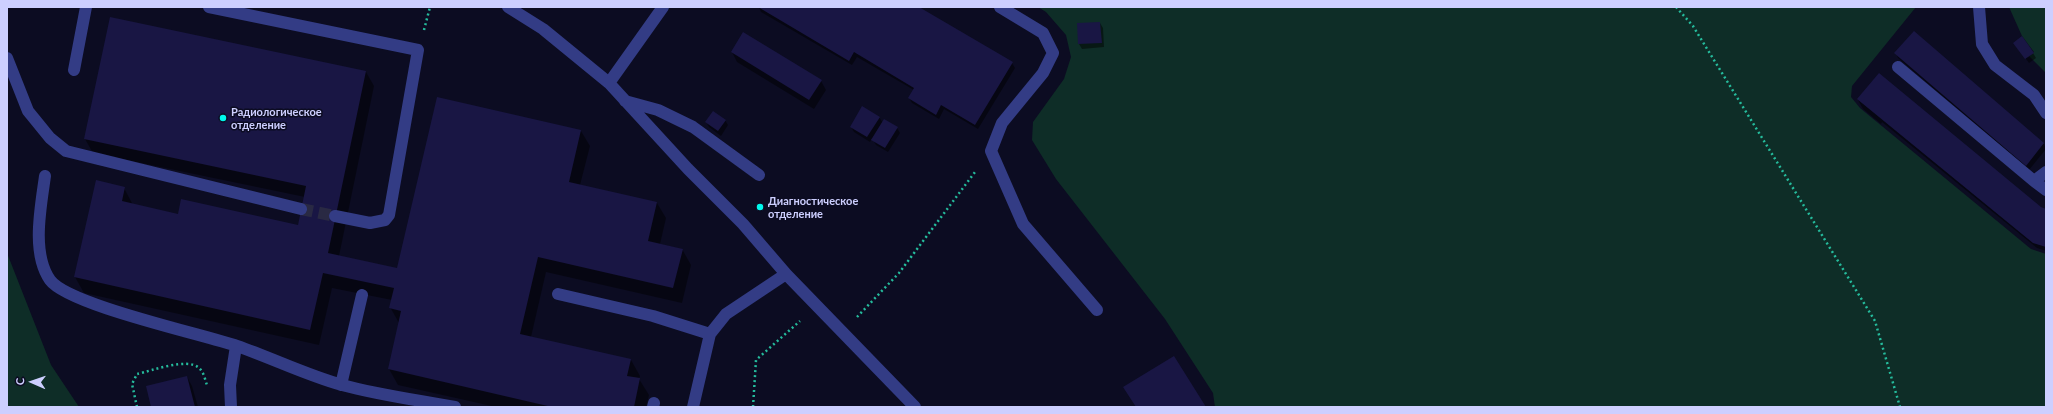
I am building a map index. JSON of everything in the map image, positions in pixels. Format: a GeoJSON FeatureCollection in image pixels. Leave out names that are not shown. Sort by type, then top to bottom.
{"type":"FeatureCollection","features":[{"type":"Feature","properties":{"kind":"lane"},"geometry":{"type":"LineString","coordinates":[[74,70],[86,7]]}},
{"type":"Feature","properties":{"kind":"lane"},"geometry":{"type":"LineString","coordinates":[[209,7],[418,50],[388,215],[385,220],[378,222],[336,216]]}},
{"type":"Feature","properties":{"kind":"lane"},"geometry":{"type":"LineString","coordinates":[[508,7],[543,29],[609,83],[688,169],[743,224],[786,274],[915,407]]}},
{"type":"Feature","properties":{"kind":"lane"},"geometry":{"type":"LineString","coordinates":[[609,83],[664,7]]}},
{"type":"Feature","properties":{"kind":"lane"},"geometry":{"type":"LineString","coordinates":[[1000,7],[1043,33],[1053,53],[1042,72],[1002,123],[991,151],[1023,224],[1097,310]]}},
{"type":"Feature","properties":{"kind":"lane"},"geometry":{"type":"LineString","coordinates":[[1979,7],[1982,44],[1995,65],[2034,95],[2046,113]]}},
{"type":"Feature","properties":{"kind":"lane"},"geometry":{"type":"LineString","coordinates":[[7,58],[28,111],[50,138],[66,151],[301,209]]}},
{"type":"Feature","properties":{"kind":"lane"},"geometry":{"type":"LineString","coordinates":[[1898,67],[2046,190]]}},
{"type":"Feature","properties":{"kind":"lane"},"geometry":{"type":"LineString","coordinates":[[626,101],[658,110],[694,127],[759,175]]}},
{"type":"Feature","properties":{"kind":"lane"},"geometry":{"type":"LineString","coordinates":[[2034,181],[2046,172]]}},
{"type":"Feature","properties":{"kind":"lane"},"geometry":{"type":"LineString","coordinates":[[45,176],[40,210],[40,257],[50,280],[80,298],[122,313],[236,346],[341,384],[455,407]]}},
{"type":"Feature","properties":{"kind":"lane"},"geometry":{"type":"LineString","coordinates":[[693,407],[710,334],[726,314],[786,274]]}},
{"type":"Feature","properties":{"kind":"lane"},"geometry":{"type":"LineString","coordinates":[[341,384],[362,294]]}},
{"type":"Feature","properties":{"kind":"lane"},"geometry":{"type":"LineString","coordinates":[[558,294],[653,316],[710,334]]}},
{"type":"Feature","properties":{"kind":"lane"},"geometry":{"type":"LineString","coordinates":[[232,407],[230,385],[236,346]]}},
{"type":"Feature","properties":{"kind":"path"},"geometry":{"type":"LineString","coordinates":[[1676,7],[1693,26],[1875,321],[1900,407]]}},
{"type":"Feature","properties":{"kind":"path"},"geometry":{"type":"LineString","coordinates":[[843,332],[899,273],[991,151]]}},
{"type":"Feature","properties":{"kind":"path"},"geometry":{"type":"LineString","coordinates":[[753,407],[756,360],[817,306]]}},
{"type":"Feature","properties":{"kind":"path"},"geometry":{"type":"LineString","coordinates":[[137,407],[132,384],[137,374],[177,364],[193,364],[203,373],[207,387]]}},
{"type":"Feature","properties":{"kind":"green space"},"geometry":{"type":"Polygon","coordinates":[[[1038,7],[1916,7],[1852,86],[1851,97],[1860,108],[2031,249],[2046,254],[2046,407],[1215,407],[1213,393],[1165,319],[1056,179],[1032,140],[1033,122],[1064,79],[1071,57],[1066,35],[1046,12],[1038,7]]]}},
{"type":"Feature","properties":{"kind":"green space"},"geometry":{"type":"Polygon","coordinates":[[[2009,7],[2046,7],[2046,73],[2029,56],[2034,52],[2022,36],[2009,7]]]}},
{"type":"Feature","properties":{"kind":"green space"},"geometry":{"type":"Polygon","coordinates":[[[7,253],[51,365],[79,407],[7,407],[7,253]]]}},
{"type":"Feature","properties":{"kind":"building"},"geometry":{"type":"Polygon","coordinates":[[[758,7],[919,7],[1013,62],[975,125],[941,105],[936,115],[908,98],[914,88],[854,52],[849,61],[758,7]]]}},
{"type":"Feature","properties":{"kind":"building"},"geometry":{"type":"Polygon","coordinates":[[[110,17],[366,71],[328,253],[397,268],[437,97],[581,130],[569,182],[657,202],[648,241],[683,249],[673,288],[538,257],[520,334],[631,359],[627,376],[640,378],[634,407],[552,407],[388,369],[401,311],[389,308],[394,288],[323,273],[310,330],[74,277],[96,180],[125,187],[122,201],[178,214],[181,199],[298,225],[306,186],[84,139],[110,17]]]}},
{"type":"Feature","properties":{"kind":"building"},"geometry":{"type":"Polygon","coordinates":[[[1100,22],[1102,43],[1078,44],[1077,23],[1100,22]]]}},
{"type":"Feature","properties":{"kind":"building"},"geometry":{"type":"Polygon","coordinates":[[[1914,31],[2044,143],[2026,166],[1894,53],[1914,31]]]}},
{"type":"Feature","properties":{"kind":"building"},"geometry":{"type":"Polygon","coordinates":[[[743,32],[822,80],[809,100],[731,52],[743,32]]]}},
{"type":"Feature","properties":{"kind":"building"},"geometry":{"type":"Polygon","coordinates":[[[2022,36],[2034,53],[2025,59],[2013,43],[2022,36]]]}},
{"type":"Feature","properties":{"kind":"building"},"geometry":{"type":"Polygon","coordinates":[[[1879,73],[2041,207],[2046,209],[2046,247],[2033,243],[1857,99],[1879,73]]]}},
{"type":"Feature","properties":{"kind":"building"},"geometry":{"type":"Polygon","coordinates":[[[862,106],[880,117],[867,137],[850,127],[862,106]]]}},
{"type":"Feature","properties":{"kind":"building"},"geometry":{"type":"Polygon","coordinates":[[[713,111],[726,120],[718,131],[705,122],[713,111]]]}},
{"type":"Feature","properties":{"kind":"building"},"geometry":{"type":"Polygon","coordinates":[[[884,119],[898,127],[885,148],[871,140],[884,119]]]}},
{"type":"Feature","properties":{"kind":"building"},"geometry":{"type":"Polygon","coordinates":[[[1174,356],[1206,407],[1136,407],[1123,387],[1174,356]]]}},
{"type":"Feature","properties":{"kind":"building"},"geometry":{"type":"Polygon","coordinates":[[[187,376],[195,407],[151,407],[146,386],[187,376]]]}},
{"type":"Feature","properties":{"kind":"tunnel"},"geometry":{"type":"LineString","coordinates":[[301,209],[335,216]]}},
{"type":"Feature","properties":{"kind":"place","name":"Радиологическое отделение"},"geometry":{"type":"Point","coordinates":[223,118]}},
{"type":"Feature","properties":{"kind":"place","name":"Диагностическое отделение"},"geometry":{"type":"Point","coordinates":[760,207]}}]}
